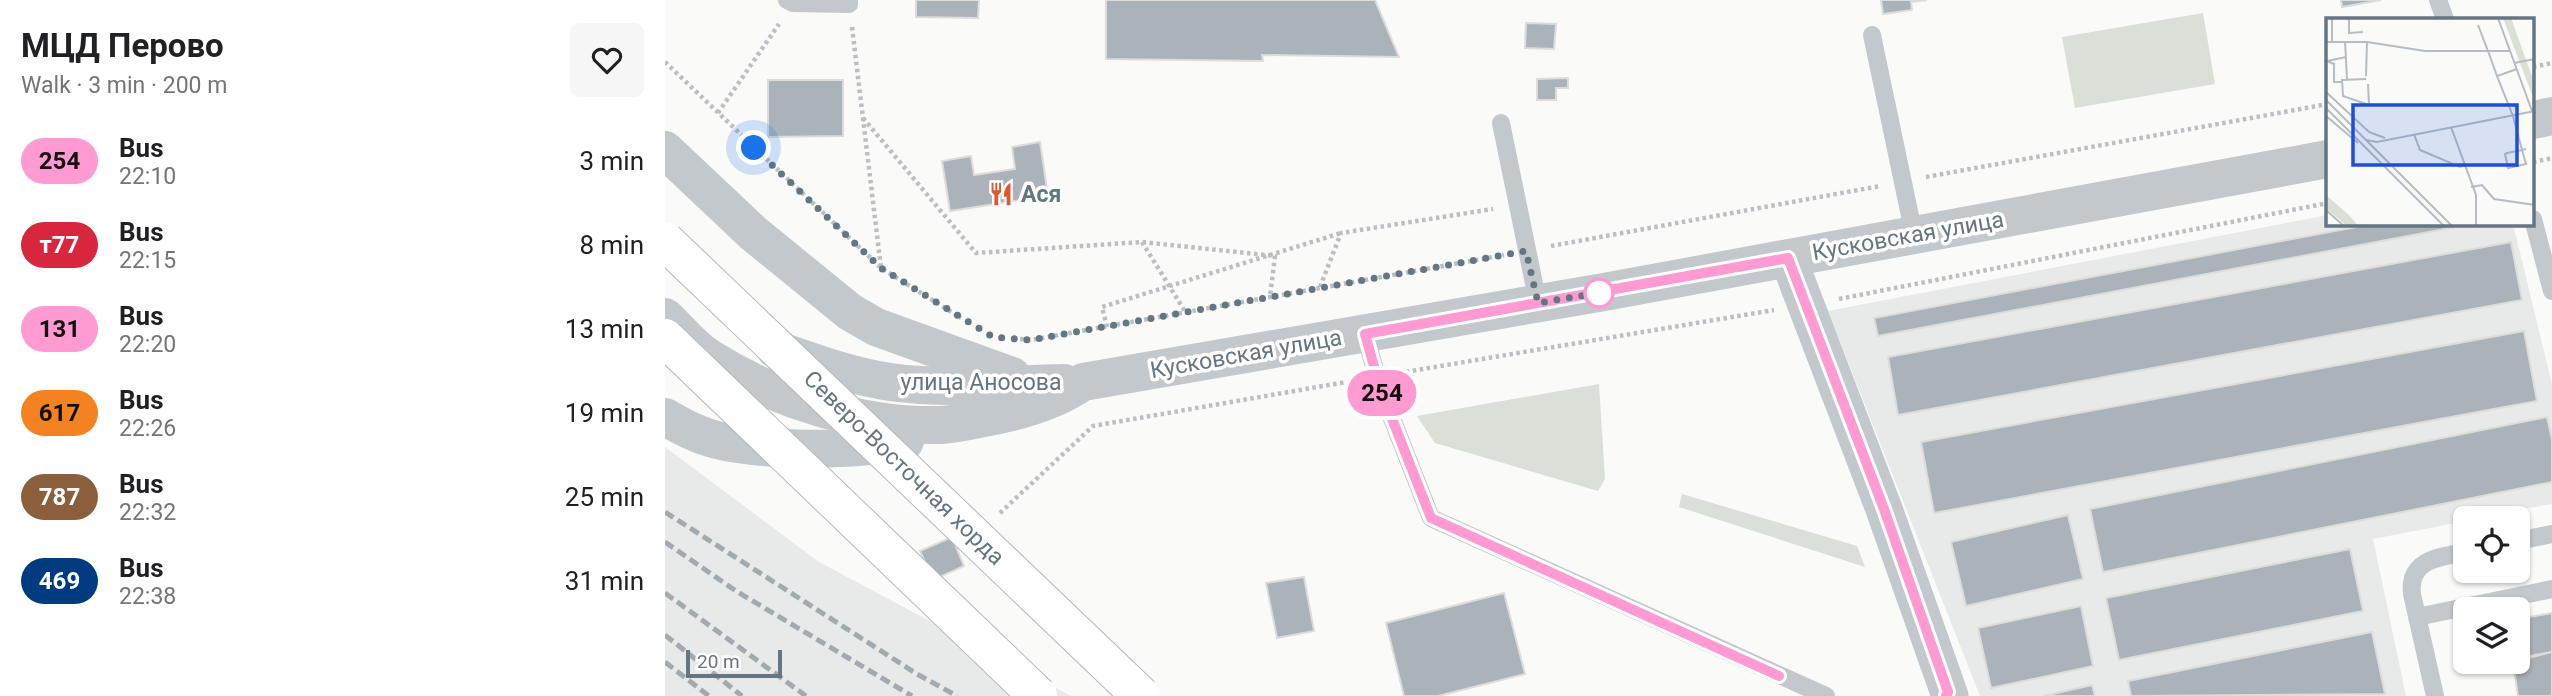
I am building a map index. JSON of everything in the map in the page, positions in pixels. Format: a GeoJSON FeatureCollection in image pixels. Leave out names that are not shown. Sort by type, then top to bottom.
{"type":"FeatureCollection","features":[{"type":"Feature","properties":{"kind":"main road","name":"Северо-Восточная хорда"},"geometry":{"type":"LineString","coordinates":[[665,241],[1141,696]]}},
{"type":"Feature","properties":{"kind":"main road"},"geometry":{"type":"LineString","coordinates":[[665,338],[1038,696]]}},
{"type":"Feature","properties":{"kind":"street"},"geometry":{"type":"LineString","coordinates":[[665,150],[753,233],[850,312],[876,327],[935,350],[1034,383]]}},
{"type":"Feature","properties":{"kind":"street","name":"Кусковская улица"},"geometry":{"type":"LineString","coordinates":[[665,317],[705,355],[756,385],[830,410],[893,424],[944,425],[1016,412],[1066,394],[1083,382],[1365,334],[2326,159]]}},
{"type":"Feature","properties":{"kind":"street","name":"улица Аносова"},"geometry":{"type":"LineString","coordinates":[[665,258],[733,323],[759,341],[835,370],[890,382],[951,386],[1083,382]]}},
{"type":"Feature","properties":{"kind":"street"},"geometry":{"type":"LineString","coordinates":[[1788,258],[1884,509],[1948,695]]}},
{"type":"Feature","properties":{"kind":"street"},"geometry":{"type":"LineString","coordinates":[[665,417],[705,437],[760,445],[822,448],[876,447],[913,439],[944,425]]}},
{"type":"Feature","properties":{"kind":"lane"},"geometry":{"type":"LineString","coordinates":[[2438,0],[2445,18]]}},
{"type":"Feature","properties":{"kind":"lane"},"geometry":{"type":"LineString","coordinates":[[790,1],[849,2]]}},
{"type":"Feature","properties":{"kind":"lane"},"geometry":{"type":"LineString","coordinates":[[1872,35],[1914,235]]}},
{"type":"Feature","properties":{"kind":"lane"},"geometry":{"type":"LineString","coordinates":[[1501,123],[1538,303]]}},
{"type":"Feature","properties":{"kind":"lane"},"geometry":{"type":"LineString","coordinates":[[2535,226],[2552,291]]}},
{"type":"Feature","properties":{"kind":"lane"},"geometry":{"type":"LineString","coordinates":[[1365,334],[1377,377],[1431,518],[1826,696]]}},
{"type":"Feature","properties":{"kind":"lane"},"geometry":{"type":"LineString","coordinates":[[2530,539],[2552,534]]}},
{"type":"Feature","properties":{"kind":"lane"},"geometry":{"type":"LineString","coordinates":[[2435,696],[2411,585],[2416,570],[2429,560],[2453,555]]}},
{"type":"Feature","properties":{"kind":"lane"},"geometry":{"type":"LineString","coordinates":[[2417,617],[2552,589]]}},
{"type":"Feature","properties":{"kind":"path"},"geometry":{"type":"LineString","coordinates":[[718,113],[790,1]]}},
{"type":"Feature","properties":{"kind":"path"},"geometry":{"type":"LineString","coordinates":[[849,2],[881,268]]}},
{"type":"Feature","properties":{"kind":"path"},"geometry":{"type":"LineString","coordinates":[[665,62],[881,268],[970,323]]}},
{"type":"Feature","properties":{"kind":"path"},"geometry":{"type":"LineString","coordinates":[[1018,339],[1031,340],[1186,313],[2326,104]]}},
{"type":"Feature","properties":{"kind":"path"},"geometry":{"type":"LineString","coordinates":[[862,117],[976,253],[1142,242],[1275,256]]}},
{"type":"Feature","properties":{"kind":"path"},"geometry":{"type":"LineString","coordinates":[[1831,300],[2326,203]]}},
{"type":"Feature","properties":{"kind":"path"},"geometry":{"type":"LineString","coordinates":[[1107,327],[1102,307],[1275,256],[1341,233],[1497,208],[1499,219]]}},
{"type":"Feature","properties":{"kind":"path"},"geometry":{"type":"LineString","coordinates":[[1320,288],[1341,233]]}},
{"type":"Feature","properties":{"kind":"path"},"geometry":{"type":"LineString","coordinates":[[1142,242],[1186,313]]}},
{"type":"Feature","properties":{"kind":"path"},"geometry":{"type":"LineString","coordinates":[[1496,256],[1498,243]]}},
{"type":"Feature","properties":{"kind":"path"},"geometry":{"type":"LineString","coordinates":[[1270,297],[1275,256]]}},
{"type":"Feature","properties":{"kind":"path"},"geometry":{"type":"LineString","coordinates":[[999,514],[1093,426],[1768,311]]}},
{"type":"Feature","properties":{"kind":"shaded area"},"geometry":{"type":"Polygon","coordinates":[[[2203,13],[2215,84],[2075,108],[2062,37],[2203,13]]]}},
{"type":"Feature","properties":{"kind":"shaded area"},"geometry":{"type":"Polygon","coordinates":[[[2326,215],[2326,226],[2513,226],[2552,384],[2552,504],[2530,508],[2453,506],[2453,524],[2373,539],[2406,696],[1980,696],[1828,311],[2326,215]]]}},
{"type":"Feature","properties":{"kind":"shaded area"},"geometry":{"type":"Polygon","coordinates":[[[1599,384],[1605,479],[1598,491],[1435,443],[1417,416],[1599,384]]]}},
{"type":"Feature","properties":{"kind":"shaded area"},"geometry":{"type":"Polygon","coordinates":[[[665,447],[819,562],[1071,696],[665,696],[665,447]]]}},
{"type":"Feature","properties":{"kind":"shaded area"},"geometry":{"type":"Polygon","coordinates":[[[1682,494],[1857,546],[1865,567],[1679,507],[1682,494]]]}},
{"type":"Feature","properties":{"kind":"building"},"geometry":{"type":"Polygon","coordinates":[[[916,0],[979,0],[978,18],[916,17],[916,0]]]}},
{"type":"Feature","properties":{"kind":"building"},"geometry":{"type":"Polygon","coordinates":[[[1106,0],[1375,0],[1399,57],[1262,55],[1263,61],[1106,59],[1106,0]]]}},
{"type":"Feature","properties":{"kind":"building"},"geometry":{"type":"Polygon","coordinates":[[[1881,0],[1927,0],[1911,2],[1912,10],[1883,14],[1881,0]]]}},
{"type":"Feature","properties":{"kind":"building"},"geometry":{"type":"Polygon","coordinates":[[[2341,0],[2381,0],[2342,7],[2341,0]]]}},
{"type":"Feature","properties":{"kind":"building"},"geometry":{"type":"Polygon","coordinates":[[[1526,23],[1556,24],[1554,49],[1525,48],[1526,23]]]}},
{"type":"Feature","properties":{"kind":"building"},"geometry":{"type":"Polygon","coordinates":[[[1568,78],[1568,88],[1556,88],[1556,100],[1537,100],[1537,79],[1568,78]]]}},
{"type":"Feature","properties":{"kind":"building"},"geometry":{"type":"Polygon","coordinates":[[[768,80],[843,80],[843,136],[768,137],[768,80]]]}},
{"type":"Feature","properties":{"kind":"building"},"geometry":{"type":"Polygon","coordinates":[[[1040,142],[1048,196],[950,211],[942,161],[971,156],[974,175],[1015,169],[1012,147],[1040,142]]]}},
{"type":"Feature","properties":{"kind":"building"},"geometry":{"type":"Polygon","coordinates":[[[2361,226],[2461,226],[1878,336],[1874,318],[2361,226]]]}},
{"type":"Feature","properties":{"kind":"building"},"geometry":{"type":"Polygon","coordinates":[[[2511,242],[2522,300],[1898,415],[1888,357],[2511,242]]]}},
{"type":"Feature","properties":{"kind":"building"},"geometry":{"type":"Polygon","coordinates":[[[2524,331],[2537,401],[1934,513],[1921,442],[2524,331]]]}},
{"type":"Feature","properties":{"kind":"building"},"geometry":{"type":"Polygon","coordinates":[[[2547,417],[2552,440],[2552,482],[2103,572],[2090,509],[2547,417]]]}},
{"type":"Feature","properties":{"kind":"building"},"geometry":{"type":"Polygon","coordinates":[[[2068,515],[2083,579],[1966,606],[1951,542],[2068,515]]]}},
{"type":"Feature","properties":{"kind":"building"},"geometry":{"type":"Polygon","coordinates":[[[952,537],[964,566],[933,580],[920,551],[952,537]]]}},
{"type":"Feature","properties":{"kind":"building"},"geometry":{"type":"Polygon","coordinates":[[[2350,549],[2363,611],[2119,660],[2106,598],[2350,549]]]}},
{"type":"Feature","properties":{"kind":"building"},"geometry":{"type":"Polygon","coordinates":[[[1304,577],[1314,631],[1277,638],[1266,583],[1304,577]]]}},
{"type":"Feature","properties":{"kind":"building"},"geometry":{"type":"Polygon","coordinates":[[[1504,593],[1525,674],[1438,696],[1404,696],[1386,623],[1504,593]]]}},
{"type":"Feature","properties":{"kind":"building"},"geometry":{"type":"Polygon","coordinates":[[[2081,606],[2093,666],[1991,688],[1978,628],[2081,606]]]}},
{"type":"Feature","properties":{"kind":"building"},"geometry":{"type":"Polygon","coordinates":[[[2552,613],[2552,652],[2530,656],[2530,617],[2552,613]]]}},
{"type":"Feature","properties":{"kind":"building"},"geometry":{"type":"Polygon","coordinates":[[[2372,632],[2385,694],[2131,696],[2128,681],[2372,632]]]}},
{"type":"Feature","properties":{"kind":"building"},"geometry":{"type":"Polygon","coordinates":[[[2552,652],[2552,696],[2518,696],[2515,674],[2530,674],[2530,658],[2552,652]]]}},
{"type":"Feature","properties":{"kind":"building"},"geometry":{"type":"Polygon","coordinates":[[[2092,685],[2095,696],[2044,696],[2092,685]]]}},
{"type":"Feature","properties":{"kind":"railway"},"geometry":{"type":"LineString","coordinates":[[665,512],[917,674],[957,696]]}},
{"type":"Feature","properties":{"kind":"railway"},"geometry":{"type":"LineString","coordinates":[[665,542],[736,591],[912,696]]}},
{"type":"Feature","properties":{"kind":"railway"},"geometry":{"type":"LineString","coordinates":[[665,593],[806,696]]}},
{"type":"Feature","properties":{"kind":"railway"},"geometry":{"type":"LineString","coordinates":[[665,635],[742,696]]}},
{"type":"Feature","properties":{"kind":"railway"},"geometry":{"type":"LineString","coordinates":[[665,662],[709,696]]}},
{"type":"Feature","properties":{"kind":"bus line","name":"254"},"geometry":{"type":"LineString","coordinates":[[1779,676],[1431,518],[1380,388],[1365,334],[1788,258],[1884,509],[1948,692],[1946,696]]}},
{"type":"Feature","properties":{"kind":"place","name":"Ася"},"geometry":{"type":"Point","coordinates":[1001,194]}},
{"type":"Feature","properties":{"kind":"route"},"geometry":{"type":"LineString","coordinates":[[754,148],[881,268],[993,337],[1031,340],[1526,251],[1538,303],[1604,292],[1599,293]]}}]}
